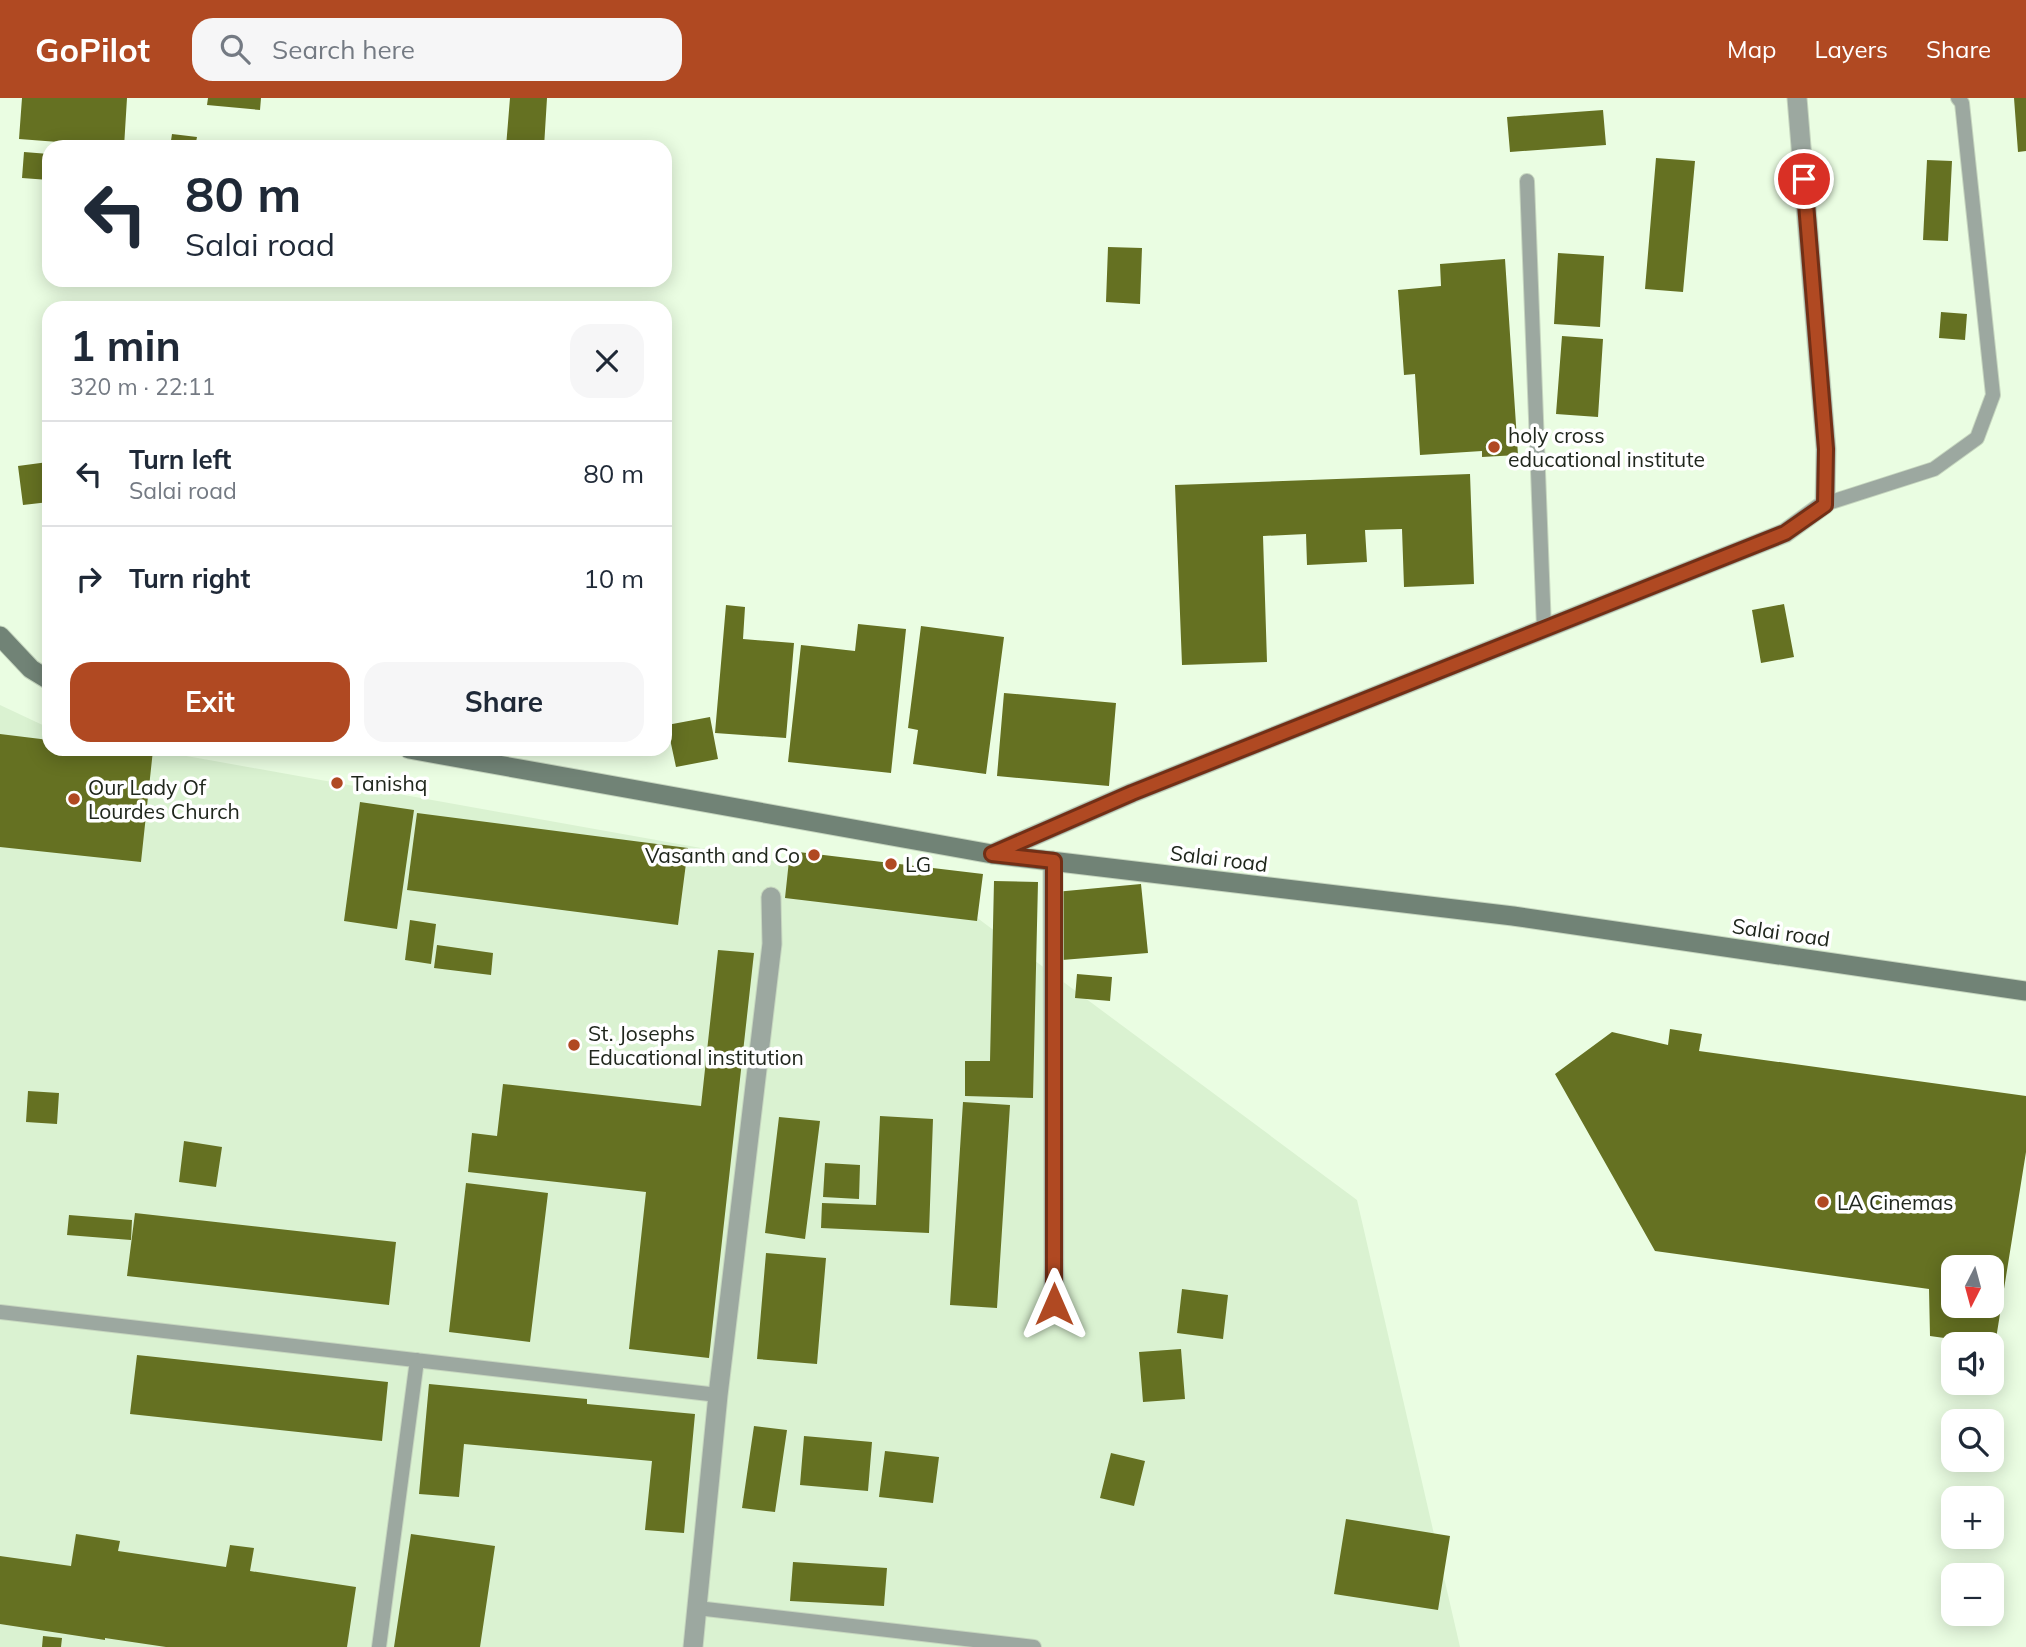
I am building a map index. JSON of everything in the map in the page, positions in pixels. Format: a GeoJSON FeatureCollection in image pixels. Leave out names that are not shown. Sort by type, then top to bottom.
{"type":"FeatureCollection","features":[{"type":"Feature","properties":{"kind":"main road"},"geometry":{"type":"LineString","coordinates":[[0,636],[31,669],[42,676]]}},
{"type":"Feature","properties":{"kind":"main road","name":"Salai road"},"geometry":{"type":"LineString","coordinates":[[448,756],[992,854],[1513,916],[2026,991]]}},
{"type":"Feature","properties":{"kind":"street"},"geometry":{"type":"LineString","coordinates":[[992,854],[1132,793],[1785,533],[1825,505],[1826,449],[1797,98]]}},
{"type":"Feature","properties":{"kind":"street"},"geometry":{"type":"LineString","coordinates":[[1054,861],[1054,1304]]}},
{"type":"Feature","properties":{"kind":"street"},"geometry":{"type":"LineString","coordinates":[[693,1647],[718,1395],[772,944],[771,897]]}},
{"type":"Feature","properties":{"kind":"lane"},"geometry":{"type":"LineString","coordinates":[[1825,505],[1934,469],[1977,438],[1993,395],[1962,103],[1958,98]]}},
{"type":"Feature","properties":{"kind":"lane"},"geometry":{"type":"LineString","coordinates":[[1527,181],[1544,629]]}},
{"type":"Feature","properties":{"kind":"lane"},"geometry":{"type":"LineString","coordinates":[[0,1312],[718,1395]]}},
{"type":"Feature","properties":{"kind":"lane"},"geometry":{"type":"LineString","coordinates":[[379,1647],[417,1360]]}},
{"type":"Feature","properties":{"kind":"lane"},"geometry":{"type":"LineString","coordinates":[[697,1608],[1034,1647]]}},
{"type":"Feature","properties":{"kind":"shaded area","name":"St. Josephs Educational institution"},"geometry":{"type":"Polygon","coordinates":[[[0,705],[42,725],[42,756],[187,756],[941,891],[1357,1200],[1460,1647],[0,1647],[0,705]]]}},
{"type":"Feature","properties":{"kind":"building"},"geometry":{"type":"Polygon","coordinates":[[[22,98],[127,98],[124,140],[19,139],[22,98]]]}},
{"type":"Feature","properties":{"kind":"building"},"geometry":{"type":"Polygon","coordinates":[[[208,98],[261,98],[260,110],[207,105],[208,98]]]}},
{"type":"Feature","properties":{"kind":"building"},"geometry":{"type":"Polygon","coordinates":[[[510,98],[547,98],[544,140],[507,140],[510,98]]]}},
{"type":"Feature","properties":{"kind":"building"},"geometry":{"type":"Polygon","coordinates":[[[2014,98],[2026,98],[2026,151],[2018,152],[2014,98]]]}},
{"type":"Feature","properties":{"kind":"building"},"geometry":{"type":"Polygon","coordinates":[[[1603,110],[1606,145],[1510,152],[1507,117],[1603,110]]]}},
{"type":"Feature","properties":{"kind":"building"},"geometry":{"type":"Polygon","coordinates":[[[172,134],[197,137],[196,140],[171,140],[172,134]]]}},
{"type":"Feature","properties":{"kind":"building"},"geometry":{"type":"Polygon","coordinates":[[[24,152],[42,153],[42,179],[22,178],[24,152]]]}},
{"type":"Feature","properties":{"kind":"building"},"geometry":{"type":"Polygon","coordinates":[[[1656,158],[1695,161],[1683,292],[1645,289],[1656,158]]]}},
{"type":"Feature","properties":{"kind":"building"},"geometry":{"type":"Polygon","coordinates":[[[1927,160],[1952,161],[1948,241],[1923,240],[1927,160]]]}},
{"type":"Feature","properties":{"kind":"building"},"geometry":{"type":"Polygon","coordinates":[[[1108,247],[1142,248],[1140,304],[1106,302],[1108,247]]]}},
{"type":"Feature","properties":{"kind":"building"},"geometry":{"type":"Polygon","coordinates":[[[1558,253],[1604,256],[1600,327],[1554,324],[1558,253]]]}},
{"type":"Feature","properties":{"kind":"building"},"geometry":{"type":"Polygon","coordinates":[[[1505,259],[1518,455],[1482,457],[1482,451],[1420,455],[1415,374],[1404,375],[1398,290],[1441,286],[1440,264],[1505,259]]]}},
{"type":"Feature","properties":{"kind":"building"},"geometry":{"type":"Polygon","coordinates":[[[1941,312],[1967,314],[1965,340],[1939,338],[1941,312]]]}},
{"type":"Feature","properties":{"kind":"building"},"geometry":{"type":"Polygon","coordinates":[[[1562,336],[1603,339],[1598,417],[1556,414],[1562,336]]]}},
{"type":"Feature","properties":{"kind":"building"},"geometry":{"type":"Polygon","coordinates":[[[42,463],[42,503],[23,505],[18,466],[42,463]]]}},
{"type":"Feature","properties":{"kind":"building"},"geometry":{"type":"Polygon","coordinates":[[[1470,474],[1474,584],[1404,587],[1402,529],[1365,530],[1367,562],[1307,565],[1306,534],[1263,536],[1267,662],[1182,665],[1175,485],[1470,474]]]}},
{"type":"Feature","properties":{"kind":"building"},"geometry":{"type":"Polygon","coordinates":[[[1784,604],[1794,657],[1761,663],[1752,610],[1784,604]]]}},
{"type":"Feature","properties":{"kind":"building"},"geometry":{"type":"Polygon","coordinates":[[[726,605],[745,607],[743,639],[794,643],[786,738],[715,733],[726,605]]]}},
{"type":"Feature","properties":{"kind":"building"},"geometry":{"type":"Polygon","coordinates":[[[858,624],[906,629],[891,773],[788,762],[801,645],[855,651],[858,624]]]}},
{"type":"Feature","properties":{"kind":"building"},"geometry":{"type":"Polygon","coordinates":[[[921,626],[1004,637],[986,774],[913,764],[918,730],[908,728],[921,626]]]}},
{"type":"Feature","properties":{"kind":"building"},"geometry":{"type":"Polygon","coordinates":[[[1004,693],[1116,703],[1109,786],[997,776],[1004,693]]]}},
{"type":"Feature","properties":{"kind":"building"},"geometry":{"type":"Polygon","coordinates":[[[710,717],[718,759],[676,767],[672,748],[672,724],[710,717]]]}},
{"type":"Feature","properties":{"kind":"building","name":"Our Lady Of Lourdes Church"},"geometry":{"type":"Polygon","coordinates":[[[0,734],[42,739],[42,756],[152,756],[141,862],[0,847],[0,734]]]}},
{"type":"Feature","properties":{"kind":"building"},"geometry":{"type":"Polygon","coordinates":[[[360,802],[414,810],[397,929],[344,921],[360,802]]]}},
{"type":"Feature","properties":{"kind":"building"},"geometry":{"type":"Polygon","coordinates":[[[417,813],[688,848],[678,925],[407,890],[417,813]]]}},
{"type":"Feature","properties":{"kind":"building"},"geometry":{"type":"Polygon","coordinates":[[[790,851],[983,874],[977,921],[785,898],[790,851]]]}},
{"type":"Feature","properties":{"kind":"building"},"geometry":{"type":"Polygon","coordinates":[[[994,881],[1038,882],[1033,1098],[965,1096],[965,1061],[990,1061],[994,881]]]}},
{"type":"Feature","properties":{"kind":"building"},"geometry":{"type":"Polygon","coordinates":[[[1141,884],[1148,953],[1062,960],[1055,892],[1141,884]]]}},
{"type":"Feature","properties":{"kind":"building"},"geometry":{"type":"Polygon","coordinates":[[[410,920],[436,924],[431,964],[405,960],[410,920]]]}},
{"type":"Feature","properties":{"kind":"building"},"geometry":{"type":"Polygon","coordinates":[[[437,945],[493,953],[491,975],[434,968],[437,945]]]}},
{"type":"Feature","properties":{"kind":"building"},"geometry":{"type":"Polygon","coordinates":[[[718,950],[754,953],[709,1358],[629,1349],[646,1192],[468,1172],[472,1133],[497,1136],[503,1084],[701,1106],[718,950]]]}},
{"type":"Feature","properties":{"kind":"building"},"geometry":{"type":"Polygon","coordinates":[[[1077,974],[1112,977],[1110,1001],[1075,998],[1077,974]]]}},
{"type":"Feature","properties":{"kind":"building","name":"LA Cinemas"},"geometry":{"type":"Polygon","coordinates":[[[1670,1029],[1702,1034],[1699,1051],[2026,1096],[2026,1152],[2004,1289],[2004,1255],[1941,1255],[1941,1318],[1999,1318],[1997,1332],[1941,1332],[1941,1338],[1930,1336],[1929,1289],[1655,1251],[1555,1074],[1612,1032],[1668,1045],[1670,1029]]]}},
{"type":"Feature","properties":{"kind":"building"},"geometry":{"type":"Polygon","coordinates":[[[28,1091],[59,1093],[57,1124],[26,1122],[28,1091]]]}},
{"type":"Feature","properties":{"kind":"building"},"geometry":{"type":"Polygon","coordinates":[[[963,1102],[1010,1105],[997,1308],[950,1305],[963,1102]]]}},
{"type":"Feature","properties":{"kind":"building"},"geometry":{"type":"Polygon","coordinates":[[[880,1116],[933,1119],[929,1233],[821,1228],[822,1203],[876,1205],[880,1116]]]}},
{"type":"Feature","properties":{"kind":"building"},"geometry":{"type":"Polygon","coordinates":[[[779,1117],[820,1121],[805,1239],[765,1233],[779,1117]]]}},
{"type":"Feature","properties":{"kind":"building"},"geometry":{"type":"Polygon","coordinates":[[[184,1141],[222,1147],[216,1187],[179,1182],[184,1141]]]}},
{"type":"Feature","properties":{"kind":"building"},"geometry":{"type":"Polygon","coordinates":[[[825,1163],[860,1165],[859,1199],[823,1197],[825,1163]]]}},
{"type":"Feature","properties":{"kind":"building"},"geometry":{"type":"Polygon","coordinates":[[[466,1183],[548,1193],[530,1342],[449,1332],[466,1183]]]}},
{"type":"Feature","properties":{"kind":"building"},"geometry":{"type":"Polygon","coordinates":[[[135,1213],[396,1242],[389,1305],[127,1276],[135,1213]]]}},
{"type":"Feature","properties":{"kind":"building"},"geometry":{"type":"Polygon","coordinates":[[[69,1215],[132,1220],[131,1240],[67,1235],[69,1215]]]}},
{"type":"Feature","properties":{"kind":"building"},"geometry":{"type":"Polygon","coordinates":[[[766,1253],[826,1258],[817,1364],[757,1359],[766,1253]]]}},
{"type":"Feature","properties":{"kind":"building"},"geometry":{"type":"Polygon","coordinates":[[[1182,1289],[1228,1295],[1223,1339],[1177,1333],[1182,1289]]]}},
{"type":"Feature","properties":{"kind":"building"},"geometry":{"type":"Polygon","coordinates":[[[1181,1349],[1185,1399],[1143,1402],[1139,1352],[1181,1349]]]}},
{"type":"Feature","properties":{"kind":"building"},"geometry":{"type":"Polygon","coordinates":[[[137,1355],[388,1382],[382,1441],[130,1414],[137,1355]]]}},
{"type":"Feature","properties":{"kind":"building"},"geometry":{"type":"Polygon","coordinates":[[[429,1384],[587,1399],[587,1404],[695,1414],[684,1533],[645,1530],[652,1461],[464,1444],[459,1497],[419,1494],[429,1384]]]}},
{"type":"Feature","properties":{"kind":"building"},"geometry":{"type":"Polygon","coordinates":[[[754,1426],[787,1430],[775,1512],[742,1508],[754,1426]]]}},
{"type":"Feature","properties":{"kind":"building"},"geometry":{"type":"Polygon","coordinates":[[[804,1436],[872,1442],[868,1491],[800,1485],[804,1436]]]}},
{"type":"Feature","properties":{"kind":"building"},"geometry":{"type":"Polygon","coordinates":[[[885,1451],[939,1457],[933,1503],[879,1497],[885,1451]]]}},
{"type":"Feature","properties":{"kind":"building"},"geometry":{"type":"Polygon","coordinates":[[[1111,1453],[1145,1461],[1134,1506],[1100,1498],[1111,1453]]]}},
{"type":"Feature","properties":{"kind":"building"},"geometry":{"type":"Polygon","coordinates":[[[1346,1519],[1450,1536],[1438,1610],[1334,1594],[1346,1519]]]}},
{"type":"Feature","properties":{"kind":"building"},"geometry":{"type":"Polygon","coordinates":[[[76,1534],[120,1541],[118,1551],[226,1567],[230,1545],[254,1548],[250,1571],[356,1587],[347,1647],[166,1647],[0,1624],[0,1556],[71,1566],[76,1534]]]}},
{"type":"Feature","properties":{"kind":"building"},"geometry":{"type":"Polygon","coordinates":[[[411,1534],[495,1546],[480,1647],[394,1647],[411,1534]]]}},
{"type":"Feature","properties":{"kind":"building"},"geometry":{"type":"Polygon","coordinates":[[[793,1562],[887,1568],[884,1606],[790,1601],[793,1562]]]}},
{"type":"Feature","properties":{"kind":"building"},"geometry":{"type":"Polygon","coordinates":[[[43,1636],[62,1638],[61,1647],[42,1647],[43,1636]]]}},
{"type":"Feature","properties":{"kind":"place","name":"holy cross educational institute"},"geometry":{"type":"Point","coordinates":[1494,447]}},
{"type":"Feature","properties":{"kind":"place","name":"Tanishq"},"geometry":{"type":"Point","coordinates":[337,783]}},
{"type":"Feature","properties":{"kind":"place","name":"Our Lady Of Lourdes Church"},"geometry":{"type":"Point","coordinates":[74,799]}},
{"type":"Feature","properties":{"kind":"place","name":"Vasanth and Co"},"geometry":{"type":"Point","coordinates":[814,855]}},
{"type":"Feature","properties":{"kind":"place","name":"LG"},"geometry":{"type":"Point","coordinates":[891,864]}},
{"type":"Feature","properties":{"kind":"place","name":"St. Josephs Educational institution"},"geometry":{"type":"Point","coordinates":[574,1045]}},
{"type":"Feature","properties":{"kind":"place","name":"LA Cinemas"},"geometry":{"type":"Point","coordinates":[1823,1202]}},
{"type":"Feature","properties":{"kind":"route"},"geometry":{"type":"LineString","coordinates":[[1054,1304],[1054,861],[992,854],[1132,793],[1785,533],[1825,505],[1826,449],[1804,179]]}}]}
